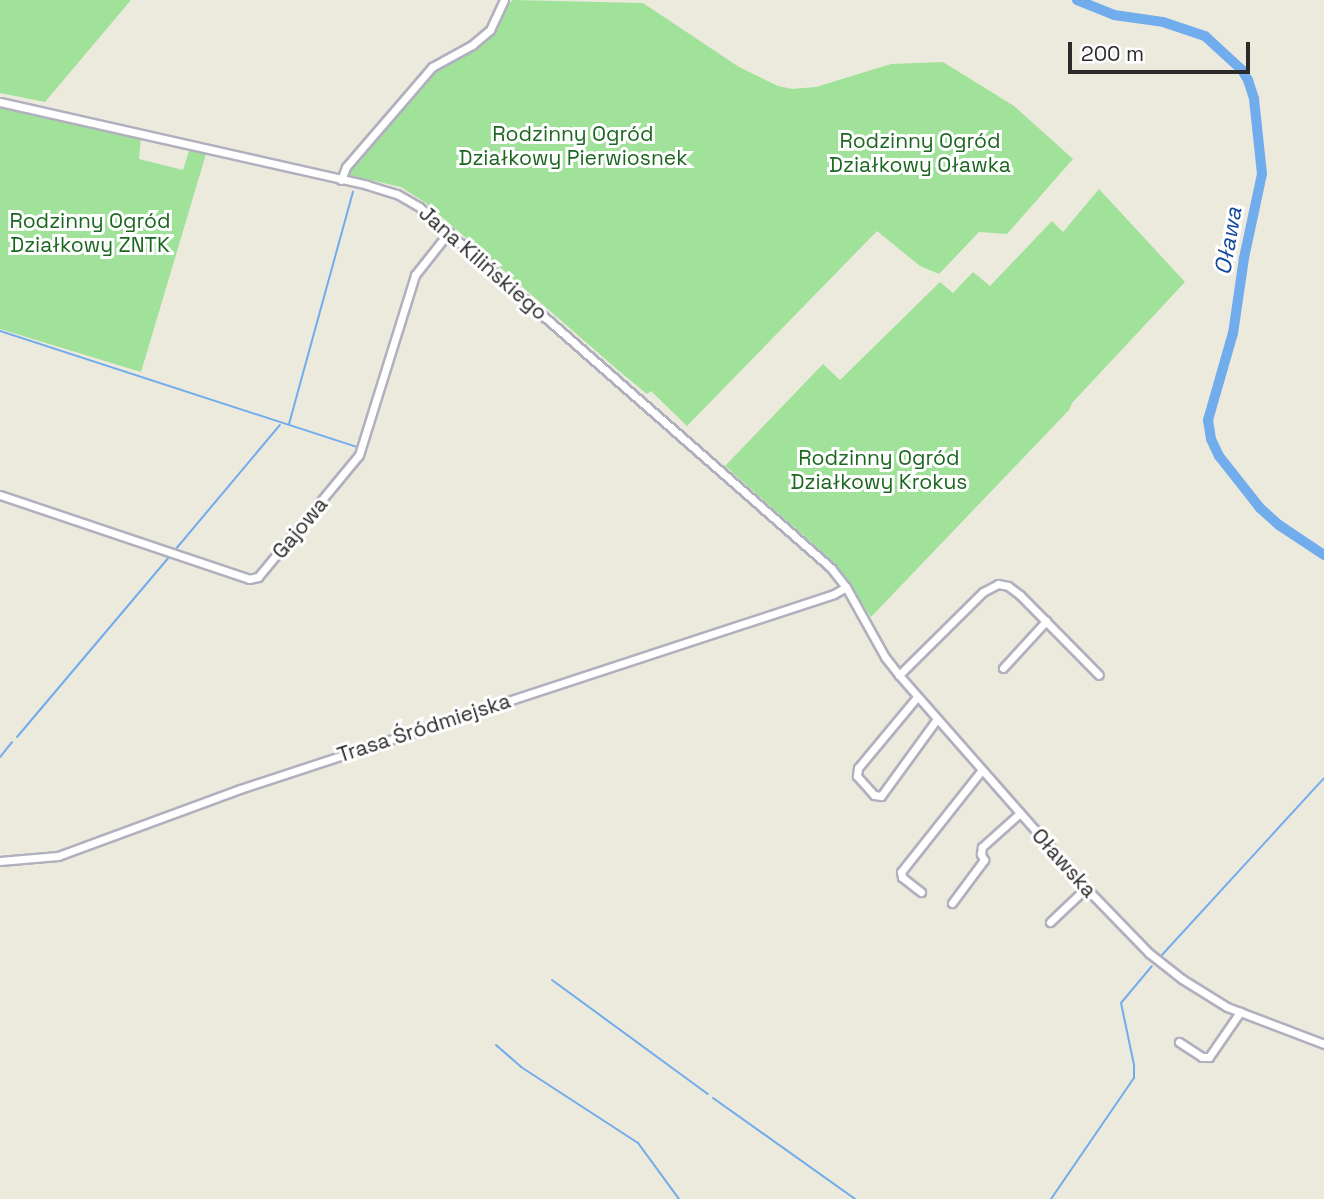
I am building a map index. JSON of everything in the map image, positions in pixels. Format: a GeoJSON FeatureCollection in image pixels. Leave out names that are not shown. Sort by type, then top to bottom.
{"type":"FeatureCollection","features":[{"type":"Feature","properties":{"kind":"street"},"geometry":{"type":"LineString","coordinates":[[341,180],[346,167],[432,67],[472,45],[490,30],[504,0]]}},
{"type":"Feature","properties":{"kind":"street","name":"Jana Kilińskiego"},"geometry":{"type":"LineString","coordinates":[[0,102],[402,196],[449,232],[822,560],[846,587],[862,614]]}},
{"type":"Feature","properties":{"kind":"street","name":"Gajowa"},"geometry":{"type":"LineString","coordinates":[[0,495],[250,579],[258,577],[359,455],[415,275],[449,232]]}},
{"type":"Feature","properties":{"kind":"street"},"geometry":{"type":"LineString","coordinates":[[900,676],[992,585],[1008,586],[1099,675]]}},
{"type":"Feature","properties":{"kind":"street","name":"Trasa Śródmiejska"},"geometry":{"type":"LineString","coordinates":[[0,861],[58,856],[240,789],[834,594],[846,587]]}},
{"type":"Feature","properties":{"kind":"street","name":"Oławska"},"geometry":{"type":"LineString","coordinates":[[862,614],[900,676],[917,697],[1086,888],[1158,962],[1210,997],[1240,1012],[1324,1044]]}},
{"type":"Feature","properties":{"kind":"street"},"geometry":{"type":"LineString","coordinates":[[1003,668],[1045,621]]}},
{"type":"Feature","properties":{"kind":"street"},"geometry":{"type":"LineString","coordinates":[[917,697],[858,768],[857,776],[874,795],[881,796],[937,719]]}},
{"type":"Feature","properties":{"kind":"street"},"geometry":{"type":"LineString","coordinates":[[921,892],[902,877],[901,872],[981,771]]}},
{"type":"Feature","properties":{"kind":"street"},"geometry":{"type":"LineString","coordinates":[[952,903],[985,860],[981,854],[982,847],[1020,813]]}},
{"type":"Feature","properties":{"kind":"street"},"geometry":{"type":"LineString","coordinates":[[1050,922],[1086,888]]}},
{"type":"Feature","properties":{"kind":"street"},"geometry":{"type":"LineString","coordinates":[[1179,1042],[1202,1057],[1209,1057],[1240,1012]]}},
{"type":"Feature","properties":{"kind":"green space"},"geometry":{"type":"Polygon","coordinates":[[[0,0],[131,0],[45,102],[0,93],[0,0]]]}},
{"type":"Feature","properties":{"kind":"green space"},"geometry":{"type":"Polygon","coordinates":[[[512,0],[643,3],[739,67],[778,86],[792,89],[816,87],[891,64],[943,62],[1014,106],[1073,159],[1007,234],[979,232],[939,274],[920,266],[877,231],[687,426],[651,391],[647,394],[619,371],[426,203],[401,187],[348,175],[347,171],[433,70],[477,46],[491,35],[512,0]]]}},
{"type":"Feature","properties":{"kind":"green space","name":"Rodzinny Ogród Działkowy ZNTK"},"geometry":{"type":"Polygon","coordinates":[[[0,105],[141,137],[139,159],[183,170],[190,148],[206,154],[141,372],[0,329],[0,105]]]}},
{"type":"Feature","properties":{"kind":"green space","name":"Rodzinny Ogród Działkowy Krokus"},"geometry":{"type":"Polygon","coordinates":[[[1099,189],[1185,282],[1072,403],[1069,410],[871,617],[836,564],[725,466],[823,364],[840,380],[940,282],[953,293],[973,272],[990,286],[1052,221],[1063,232],[1099,189]]]}},
{"type":"Feature","properties":{"kind":"waterway","name":"Oława"},"geometry":{"type":"LineString","coordinates":[[1077,0],[1114,15],[1163,22],[1205,36],[1242,70],[1248,80],[1254,99],[1262,174],[1244,258],[1233,333],[1208,420],[1211,439],[1219,456],[1260,508],[1279,525],[1324,555]]}},
{"type":"Feature","properties":{"kind":"waterway"},"geometry":{"type":"LineString","coordinates":[[289,424],[353,192]]}},
{"type":"Feature","properties":{"kind":"waterway"},"geometry":{"type":"LineString","coordinates":[[0,331],[357,447]]}},
{"type":"Feature","properties":{"kind":"waterway"},"geometry":{"type":"LineString","coordinates":[[175,550],[280,425]]}},
{"type":"Feature","properties":{"kind":"waterway"},"geometry":{"type":"LineString","coordinates":[[17,737],[169,557]]}},
{"type":"Feature","properties":{"kind":"waterway"},"geometry":{"type":"LineString","coordinates":[[0,757],[12,742]]}},
{"type":"Feature","properties":{"kind":"waterway"},"geometry":{"type":"LineString","coordinates":[[1161,956],[1324,778]]}},
{"type":"Feature","properties":{"kind":"waterway"},"geometry":{"type":"LineString","coordinates":[[1051,1199],[1134,1078],[1134,1065],[1121,1003],[1152,966]]}},
{"type":"Feature","properties":{"kind":"waterway"},"geometry":{"type":"LineString","coordinates":[[552,980],[708,1094]]}},
{"type":"Feature","properties":{"kind":"waterway"},"geometry":{"type":"LineString","coordinates":[[496,1045],[521,1067],[638,1143],[679,1199]]}},
{"type":"Feature","properties":{"kind":"waterway"},"geometry":{"type":"LineString","coordinates":[[713,1098],[855,1199]]}},
{"type":"Feature","properties":{"kind":"park label","name":"Rodzinny Ogród Działkowy Pierwiosnek"},"geometry":{"type":"Point","coordinates":[573,146]}},
{"type":"Feature","properties":{"kind":"park label","name":"Rodzinny Ogród Działkowy Oławka"},"geometry":{"type":"Point","coordinates":[920,153]}}]}
